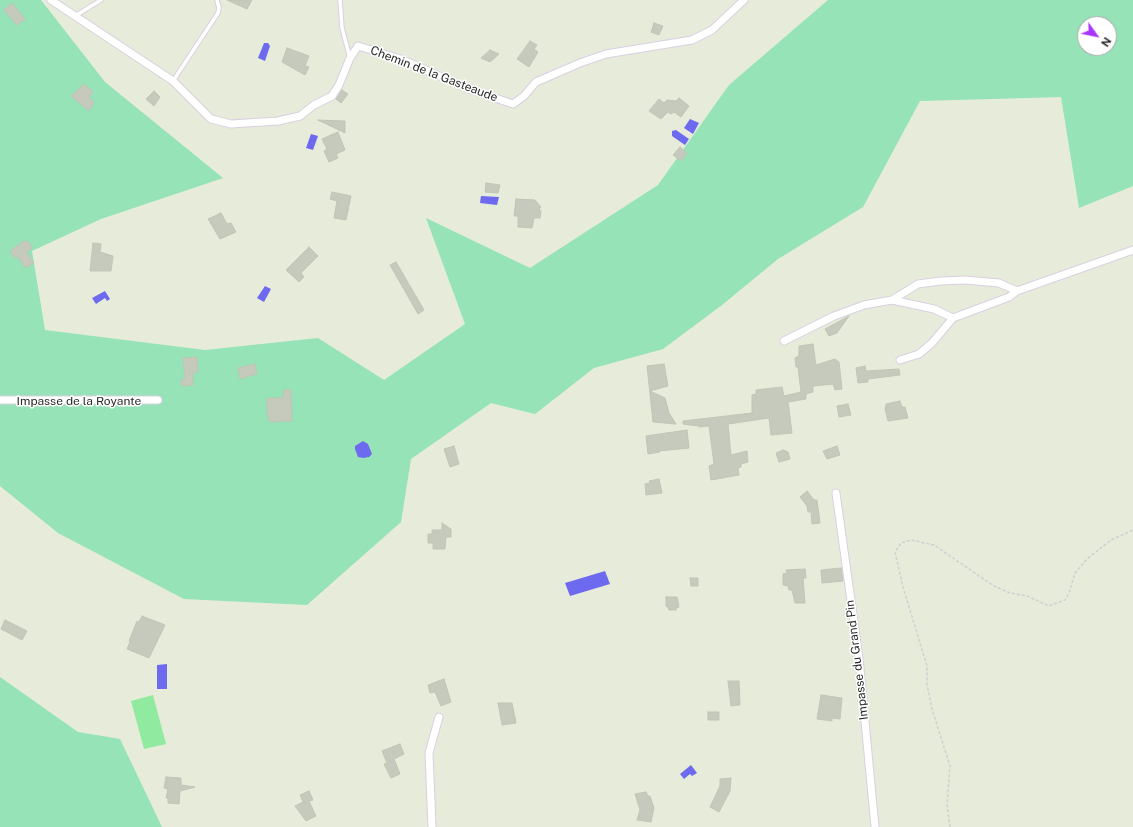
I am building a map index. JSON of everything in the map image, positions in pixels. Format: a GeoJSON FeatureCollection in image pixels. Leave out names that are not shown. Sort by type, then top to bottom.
{"type":"FeatureCollection","features":[{"type":"Feature","properties":{"kind":"street","name":"Chemin de la Gasteaude"},"geometry":{"type":"LineString","coordinates":[[51,0],[173,82],[211,119],[231,124],[278,121],[300,116],[314,105],[332,96],[339,85],[350,58],[358,46],[401,59],[469,89],[513,104],[524,96],[536,82],[580,63],[612,53],[692,40],[712,30],[744,0]]}},
{"type":"Feature","properties":{"kind":"street"},"geometry":{"type":"LineString","coordinates":[[900,360],[919,354],[932,343],[953,318],[1018,291],[1133,250]]}},
{"type":"Feature","properties":{"kind":"street"},"geometry":{"type":"LineString","coordinates":[[892,300],[918,284],[941,281],[965,280],[999,283],[1018,291]]}},
{"type":"Feature","properties":{"kind":"street"},"geometry":{"type":"LineString","coordinates":[[784,341],[864,304],[892,300],[934,309],[953,318]]}},
{"type":"Feature","properties":{"kind":"street","name":"Impasse de la Royante"},"geometry":{"type":"LineString","coordinates":[[0,400],[158,400]]}},
{"type":"Feature","properties":{"kind":"street","name":"Impasse du Grand Pin"},"geometry":{"type":"LineString","coordinates":[[836,493],[859,658],[875,827]]}},
{"type":"Feature","properties":{"kind":"street"},"geometry":{"type":"LineString","coordinates":[[432,827],[429,753],[438,717]]}},
{"type":"Feature","properties":{"kind":"lane"},"geometry":{"type":"LineString","coordinates":[[74,16],[101,0]]}},
{"type":"Feature","properties":{"kind":"lane"},"geometry":{"type":"LineString","coordinates":[[173,82],[218,13],[219,8],[217,0]]}},
{"type":"Feature","properties":{"kind":"lane"},"geometry":{"type":"LineString","coordinates":[[340,0],[342,28],[350,58]]}},
{"type":"Feature","properties":{"kind":"path"},"geometry":{"type":"LineString","coordinates":[[950,827],[947,805],[950,766],[932,710],[927,684],[927,666],[903,587],[895,552],[901,543],[911,540],[934,545],[994,586],[1010,593],[1027,596],[1049,606],[1065,600],[1069,593],[1075,573],[1087,559],[1111,540],[1133,530]]}},
{"type":"Feature","properties":{"kind":"green space"},"geometry":{"type":"Polygon","coordinates":[[[0,0],[41,0],[105,82],[223,178],[101,219],[32,251],[45,330],[205,350],[318,338],[384,380],[465,324],[426,218],[530,268],[658,185],[729,85],[828,0],[1133,0],[1133,186],[1079,208],[1061,97],[920,101],[863,207],[778,259],[722,305],[663,349],[594,368],[535,414],[491,403],[411,459],[401,522],[307,605],[184,599],[58,533],[0,486],[0,0]]]}},
{"type":"Feature","properties":{"kind":"green space"},"geometry":{"type":"Polygon","coordinates":[[[0,677],[78,732],[120,739],[162,827],[0,827],[0,677]]]}},
{"type":"Feature","properties":{"kind":"green space"},"geometry":{"type":"Polygon","coordinates":[[[153,695],[166,744],[144,749],[131,701],[153,695]]]}},
{"type":"Feature","properties":{"kind":"shaded area"},"geometry":{"type":"Polygon","coordinates":[[[264,43],[268,43],[270,46],[265,61],[258,58],[264,43]]]}},
{"type":"Feature","properties":{"kind":"shaded area"},"geometry":{"type":"Polygon","coordinates":[[[690,119],[699,123],[693,134],[684,128],[690,119]]]}},
{"type":"Feature","properties":{"kind":"shaded area"},"geometry":{"type":"Polygon","coordinates":[[[676,130],[689,139],[685,145],[672,136],[672,131],[676,130]]]}},
{"type":"Feature","properties":{"kind":"shaded area"},"geometry":{"type":"Polygon","coordinates":[[[311,134],[318,136],[313,150],[306,148],[311,134]]]}},
{"type":"Feature","properties":{"kind":"shaded area"},"geometry":{"type":"Polygon","coordinates":[[[481,196],[499,197],[497,205],[480,203],[481,196]]]}},
{"type":"Feature","properties":{"kind":"shaded area"},"geometry":{"type":"Polygon","coordinates":[[[265,286],[271,289],[264,302],[257,298],[265,286]]]}},
{"type":"Feature","properties":{"kind":"shaded area"},"geometry":{"type":"Polygon","coordinates":[[[105,291],[110,299],[107,301],[105,298],[96,304],[92,298],[105,291]]]}},
{"type":"Feature","properties":{"kind":"shaded area"},"geometry":{"type":"Polygon","coordinates":[[[363,441],[368,444],[372,454],[369,457],[358,457],[355,449],[355,446],[363,441]]]}},
{"type":"Feature","properties":{"kind":"shaded area"},"geometry":{"type":"Polygon","coordinates":[[[605,571],[610,584],[570,596],[565,583],[605,571]]]}},
{"type":"Feature","properties":{"kind":"shaded area"},"geometry":{"type":"Polygon","coordinates":[[[167,664],[167,689],[157,689],[157,665],[167,664]]]}},
{"type":"Feature","properties":{"kind":"shaded area"},"geometry":{"type":"Polygon","coordinates":[[[691,765],[697,773],[692,776],[690,774],[684,779],[680,774],[691,765]]]}},
{"type":"Feature","properties":{"kind":"building"},"geometry":{"type":"Polygon","coordinates":[[[227,0],[252,0],[247,9],[227,0]]]}},
{"type":"Feature","properties":{"kind":"building"},"geometry":{"type":"Polygon","coordinates":[[[12,3],[25,19],[17,25],[4,10],[12,3]]]}},
{"type":"Feature","properties":{"kind":"building"},"geometry":{"type":"Polygon","coordinates":[[[654,23],[663,26],[659,35],[651,32],[654,23]]]}},
{"type":"Feature","properties":{"kind":"building"},"geometry":{"type":"Polygon","coordinates":[[[530,41],[537,45],[534,49],[538,52],[529,67],[517,59],[530,41]]]}},
{"type":"Feature","properties":{"kind":"building"},"geometry":{"type":"Polygon","coordinates":[[[287,48],[309,56],[305,66],[309,67],[305,75],[282,62],[287,48]]]}},
{"type":"Feature","properties":{"kind":"building"},"geometry":{"type":"Polygon","coordinates":[[[490,50],[499,54],[490,62],[481,58],[490,50]]]}},
{"type":"Feature","properties":{"kind":"building"},"geometry":{"type":"Polygon","coordinates":[[[84,84],[93,92],[89,97],[94,102],[89,111],[71,96],[84,84]]]}},
{"type":"Feature","properties":{"kind":"building"},"geometry":{"type":"Polygon","coordinates":[[[342,90],[348,94],[341,103],[336,99],[342,90]]]}},
{"type":"Feature","properties":{"kind":"building"},"geometry":{"type":"Polygon","coordinates":[[[154,91],[160,97],[154,106],[146,99],[154,91]]]}},
{"type":"Feature","properties":{"kind":"building"},"geometry":{"type":"Polygon","coordinates":[[[679,98],[689,106],[681,117],[674,112],[671,114],[668,112],[661,119],[649,111],[659,99],[664,103],[667,100],[676,101],[679,98]]]}},
{"type":"Feature","properties":{"kind":"building"},"geometry":{"type":"Polygon","coordinates":[[[318,120],[345,121],[345,133],[318,120]]]}},
{"type":"Feature","properties":{"kind":"building"},"geometry":{"type":"Polygon","coordinates":[[[338,132],[345,150],[336,154],[338,158],[329,162],[324,151],[327,149],[322,139],[338,132]]]}},
{"type":"Feature","properties":{"kind":"building"},"geometry":{"type":"Polygon","coordinates":[[[680,147],[687,153],[681,161],[673,155],[680,147]]]}},
{"type":"Feature","properties":{"kind":"building"},"geometry":{"type":"Polygon","coordinates":[[[486,183],[500,185],[498,193],[485,192],[486,183]]]}},
{"type":"Feature","properties":{"kind":"building"},"geometry":{"type":"Polygon","coordinates":[[[332,192],[351,196],[346,220],[334,218],[337,201],[330,199],[332,192]]]}},
{"type":"Feature","properties":{"kind":"building"},"geometry":{"type":"Polygon","coordinates":[[[516,199],[535,200],[541,207],[539,209],[541,211],[540,218],[534,218],[532,228],[518,227],[518,216],[514,216],[516,199]]]}},
{"type":"Feature","properties":{"kind":"building"},"geometry":{"type":"Polygon","coordinates":[[[221,213],[227,224],[231,223],[236,232],[220,239],[208,219],[221,213]]]}},
{"type":"Feature","properties":{"kind":"building"},"geometry":{"type":"Polygon","coordinates":[[[24,241],[29,242],[32,248],[27,252],[34,263],[25,268],[18,257],[15,258],[10,251],[24,241]]]}},
{"type":"Feature","properties":{"kind":"building"},"geometry":{"type":"Polygon","coordinates":[[[93,243],[101,244],[100,252],[113,256],[111,271],[90,271],[93,243]]]}},
{"type":"Feature","properties":{"kind":"building"},"geometry":{"type":"Polygon","coordinates":[[[309,247],[318,256],[301,273],[304,277],[299,282],[286,270],[309,247]]]}},
{"type":"Feature","properties":{"kind":"building"},"geometry":{"type":"Polygon","coordinates":[[[396,262],[424,310],[418,314],[390,265],[396,262]]]}},
{"type":"Feature","properties":{"kind":"building"},"geometry":{"type":"Polygon","coordinates":[[[849,316],[837,333],[829,336],[825,329],[849,316]]]}},
{"type":"Feature","properties":{"kind":"building"},"geometry":{"type":"Polygon","coordinates":[[[813,344],[816,365],[835,359],[839,362],[842,389],[835,390],[833,384],[813,386],[813,392],[806,394],[806,399],[788,402],[792,433],[771,435],[769,418],[728,424],[731,455],[747,451],[748,462],[741,464],[741,467],[738,468],[739,475],[711,480],[709,466],[714,464],[709,426],[699,427],[683,424],[683,421],[752,413],[752,395],[756,394],[756,390],[782,387],[784,396],[801,392],[798,367],[796,367],[795,358],[799,356],[799,346],[813,344]]]}},
{"type":"Feature","properties":{"kind":"building"},"geometry":{"type":"Polygon","coordinates":[[[197,357],[198,372],[193,372],[193,385],[182,386],[181,379],[185,379],[183,358],[197,357]]]}},
{"type":"Feature","properties":{"kind":"building"},"geometry":{"type":"Polygon","coordinates":[[[255,364],[257,374],[240,379],[238,368],[255,364]]]}},
{"type":"Feature","properties":{"kind":"building"},"geometry":{"type":"Polygon","coordinates":[[[664,364],[668,386],[650,391],[665,398],[669,413],[676,424],[653,422],[647,366],[664,364]]]}},
{"type":"Feature","properties":{"kind":"building"},"geometry":{"type":"Polygon","coordinates":[[[865,366],[866,371],[899,369],[900,375],[868,379],[868,382],[858,383],[856,368],[865,366]]]}},
{"type":"Feature","properties":{"kind":"building"},"geometry":{"type":"Polygon","coordinates":[[[284,390],[291,390],[292,421],[270,422],[267,413],[267,398],[283,398],[284,390]]]}},
{"type":"Feature","properties":{"kind":"building"},"geometry":{"type":"Polygon","coordinates":[[[900,401],[902,407],[905,407],[908,418],[888,421],[885,409],[886,404],[900,401]]]}},
{"type":"Feature","properties":{"kind":"building"},"geometry":{"type":"Polygon","coordinates":[[[848,404],[851,415],[839,417],[837,406],[848,404]]]}},
{"type":"Feature","properties":{"kind":"building"},"geometry":{"type":"Polygon","coordinates":[[[687,430],[689,448],[659,451],[660,452],[648,454],[646,436],[687,430]]]}},
{"type":"Feature","properties":{"kind":"building"},"geometry":{"type":"Polygon","coordinates":[[[454,446],[459,464],[450,467],[444,449],[454,446]]]}},
{"type":"Feature","properties":{"kind":"building"},"geometry":{"type":"Polygon","coordinates":[[[837,446],[840,455],[827,459],[823,451],[837,446]]]}},
{"type":"Feature","properties":{"kind":"building"},"geometry":{"type":"Polygon","coordinates":[[[783,450],[788,452],[790,459],[779,462],[776,453],[783,450]]]}},
{"type":"Feature","properties":{"kind":"building"},"geometry":{"type":"Polygon","coordinates":[[[659,479],[662,493],[646,495],[645,484],[650,483],[649,481],[659,479]]]}},
{"type":"Feature","properties":{"kind":"building"},"geometry":{"type":"Polygon","coordinates":[[[807,491],[814,500],[817,500],[820,523],[812,524],[811,512],[808,512],[807,506],[800,497],[807,491]]]}},
{"type":"Feature","properties":{"kind":"building"},"geometry":{"type":"Polygon","coordinates":[[[442,523],[451,529],[451,537],[446,537],[445,549],[433,549],[433,543],[428,543],[428,534],[432,534],[432,530],[442,530],[442,523]]]}},
{"type":"Feature","properties":{"kind":"building"},"geometry":{"type":"Polygon","coordinates":[[[841,568],[843,581],[822,583],[821,570],[841,568]]]}},
{"type":"Feature","properties":{"kind":"building"},"geometry":{"type":"Polygon","coordinates":[[[805,569],[806,578],[803,578],[805,603],[795,603],[792,590],[789,590],[788,586],[783,585],[783,574],[787,573],[786,570],[805,569]]]}},
{"type":"Feature","properties":{"kind":"building"},"geometry":{"type":"Polygon","coordinates":[[[690,578],[698,578],[698,586],[691,586],[690,578]]]}},
{"type":"Feature","properties":{"kind":"building"},"geometry":{"type":"Polygon","coordinates":[[[666,597],[677,597],[679,607],[676,608],[676,610],[669,610],[666,606],[666,597]]]}},
{"type":"Feature","properties":{"kind":"building"},"geometry":{"type":"Polygon","coordinates":[[[142,616],[165,625],[149,658],[127,649],[137,621],[139,622],[142,616]]]}},
{"type":"Feature","properties":{"kind":"building"},"geometry":{"type":"Polygon","coordinates":[[[5,620],[27,631],[22,640],[1,629],[5,620]]]}},
{"type":"Feature","properties":{"kind":"building"},"geometry":{"type":"Polygon","coordinates":[[[444,679],[451,702],[441,706],[435,692],[430,693],[428,685],[444,679]]]}},
{"type":"Feature","properties":{"kind":"building"},"geometry":{"type":"Polygon","coordinates":[[[728,681],[739,681],[740,705],[731,706],[728,681]]]}},
{"type":"Feature","properties":{"kind":"building"},"geometry":{"type":"Polygon","coordinates":[[[821,695],[842,698],[840,719],[832,718],[832,721],[817,719],[821,695]]]}},
{"type":"Feature","properties":{"kind":"building"},"geometry":{"type":"Polygon","coordinates":[[[498,703],[512,703],[516,723],[502,725],[498,703]]]}},
{"type":"Feature","properties":{"kind":"building"},"geometry":{"type":"Polygon","coordinates":[[[708,712],[719,712],[719,720],[708,720],[708,712]]]}},
{"type":"Feature","properties":{"kind":"building"},"geometry":{"type":"Polygon","coordinates":[[[400,744],[404,754],[394,759],[400,774],[391,778],[384,764],[387,763],[382,751],[400,744]]]}},
{"type":"Feature","properties":{"kind":"building"},"geometry":{"type":"Polygon","coordinates":[[[166,777],[181,778],[181,785],[195,787],[180,791],[179,804],[168,803],[168,798],[166,798],[168,789],[164,788],[166,777]]]}},
{"type":"Feature","properties":{"kind":"building"},"geometry":{"type":"Polygon","coordinates":[[[731,778],[730,791],[719,812],[710,807],[720,786],[720,779],[731,778]]]}},
{"type":"Feature","properties":{"kind":"building"},"geometry":{"type":"Polygon","coordinates":[[[309,791],[313,800],[309,801],[316,816],[306,821],[295,806],[303,802],[300,795],[309,791]]]}},
{"type":"Feature","properties":{"kind":"building"},"geometry":{"type":"Polygon","coordinates":[[[646,792],[648,796],[650,796],[654,808],[651,822],[637,820],[640,810],[635,794],[646,792]]]}}]}
